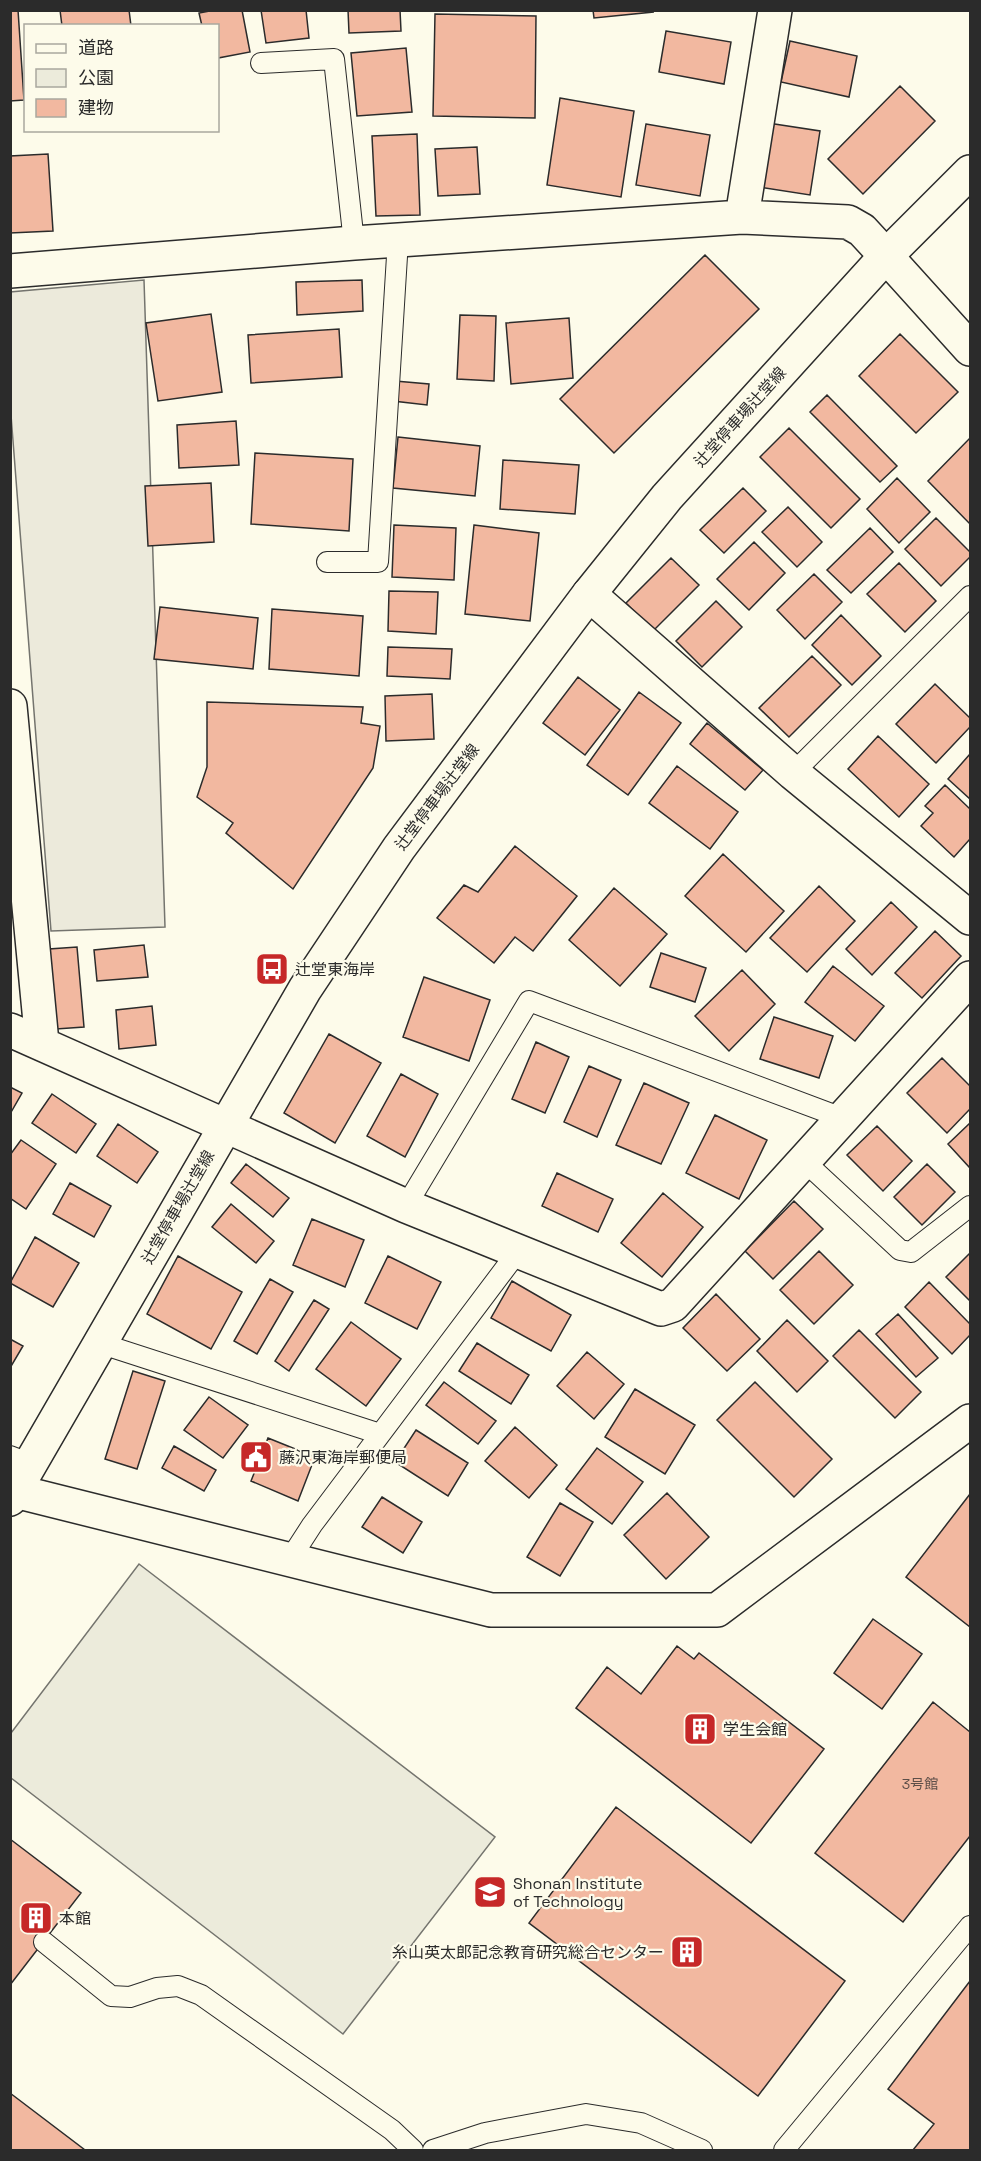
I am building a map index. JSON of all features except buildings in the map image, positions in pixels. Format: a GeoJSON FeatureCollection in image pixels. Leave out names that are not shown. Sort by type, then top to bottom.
{"type":"FeatureCollection","features":[{"type":"Feature","properties":{"kind":"street"},"geometry":{"type":"LineString","coordinates":[[742,217],[775,10]]}},
{"type":"Feature","properties":{"kind":"street","name":"辻堂停車場辻堂線"},"geometry":{"type":"LineString","coordinates":[[17,1478],[99,1343],[305,989],[399,848],[589,594],[667,497],[886,256],[968,181]]}},
{"type":"Feature","properties":{"kind":"street"},"geometry":{"type":"LineString","coordinates":[[10,271],[354,243],[742,217],[848,222],[862,230],[970,349]]}},
{"type":"Feature","properties":{"kind":"street"},"geometry":{"type":"LineString","coordinates":[[589,594],[793,773],[970,918]]}},
{"type":"Feature","properties":{"kind":"street"},"geometry":{"type":"LineString","coordinates":[[10,706],[42,1043]]}},
{"type":"Feature","properties":{"kind":"street"},"geometry":{"type":"LineString","coordinates":[[10,1030],[406,1206],[661,1309],[673,1305],[845,1119],[970,978]]}},
{"type":"Feature","properties":{"kind":"street"},"geometry":{"type":"LineString","coordinates":[[17,1478],[290,1559],[491,1611],[717,1610],[970,1421]]}},
{"type":"Feature","properties":{"kind":"lane"},"geometry":{"type":"LineString","coordinates":[[261,63],[334,59],[354,243]]}},
{"type":"Feature","properties":{"kind":"lane"},"geometry":{"type":"LineString","coordinates":[[327,562],[378,562],[398,240]]}},
{"type":"Feature","properties":{"kind":"lane"},"geometry":{"type":"LineString","coordinates":[[793,773],[970,596]]}},
{"type":"Feature","properties":{"kind":"lane"},"geometry":{"type":"LineString","coordinates":[[406,1206],[529,1001],[845,1119]]}},
{"type":"Feature","properties":{"kind":"lane"},"geometry":{"type":"LineString","coordinates":[[804,1161],[900,1250],[911,1252],[970,1206]]}},
{"type":"Feature","properties":{"kind":"lane"},"geometry":{"type":"LineString","coordinates":[[290,1559],[312,1525],[519,1250]]}},
{"type":"Feature","properties":{"kind":"lane"},"geometry":{"type":"LineString","coordinates":[[99,1343],[380,1434]]}},
{"type":"Feature","properties":{"kind":"lane"},"geometry":{"type":"LineString","coordinates":[[784,2151],[970,1926]]}},
{"type":"Feature","properties":{"kind":"lane"},"geometry":{"type":"LineString","coordinates":[[44,1942],[111,1996],[130,1997],[157,1988],[178,1986],[201,1995],[392,2130],[413,2151]]}},
{"type":"Feature","properties":{"kind":"lane"},"geometry":{"type":"LineString","coordinates":[[433,2151],[485,2133],[586,2114],[641,2123],[702,2151]]}},
{"type":"Feature","properties":{"kind":"green space"},"geometry":{"type":"Polygon","coordinates":[[[139,1564],[495,1837],[343,2034],[11,1778],[11,1733],[139,1564]]]}},
{"type":"Feature","properties":{"kind":"shaded area"},"geometry":{"type":"Polygon","coordinates":[[[144,280],[165,927],[51,931],[11,415],[10,292],[144,280]]]}},
{"type":"Feature","properties":{"kind":"place","name":"辻堂東海岸"},"geometry":{"type":"Point","coordinates":[272,969]}},
{"type":"Feature","properties":{"kind":"place","name":"藤沢東海岸郵便局"},"geometry":{"type":"Point","coordinates":[256,1457]}},
{"type":"Feature","properties":{"kind":"place","name":"学生会館"},"geometry":{"type":"Point","coordinates":[700,1729]}},
{"type":"Feature","properties":{"kind":"place","name":"Shonan Institute of Technology"},"geometry":{"type":"Point","coordinates":[490,1892]}},
{"type":"Feature","properties":{"kind":"place","name":"本館"},"geometry":{"type":"Point","coordinates":[36,1918]}},
{"type":"Feature","properties":{"kind":"place","name":"糸山英太郎記念教育研究総合センター"},"geometry":{"type":"Point","coordinates":[687,1952]}}]}
